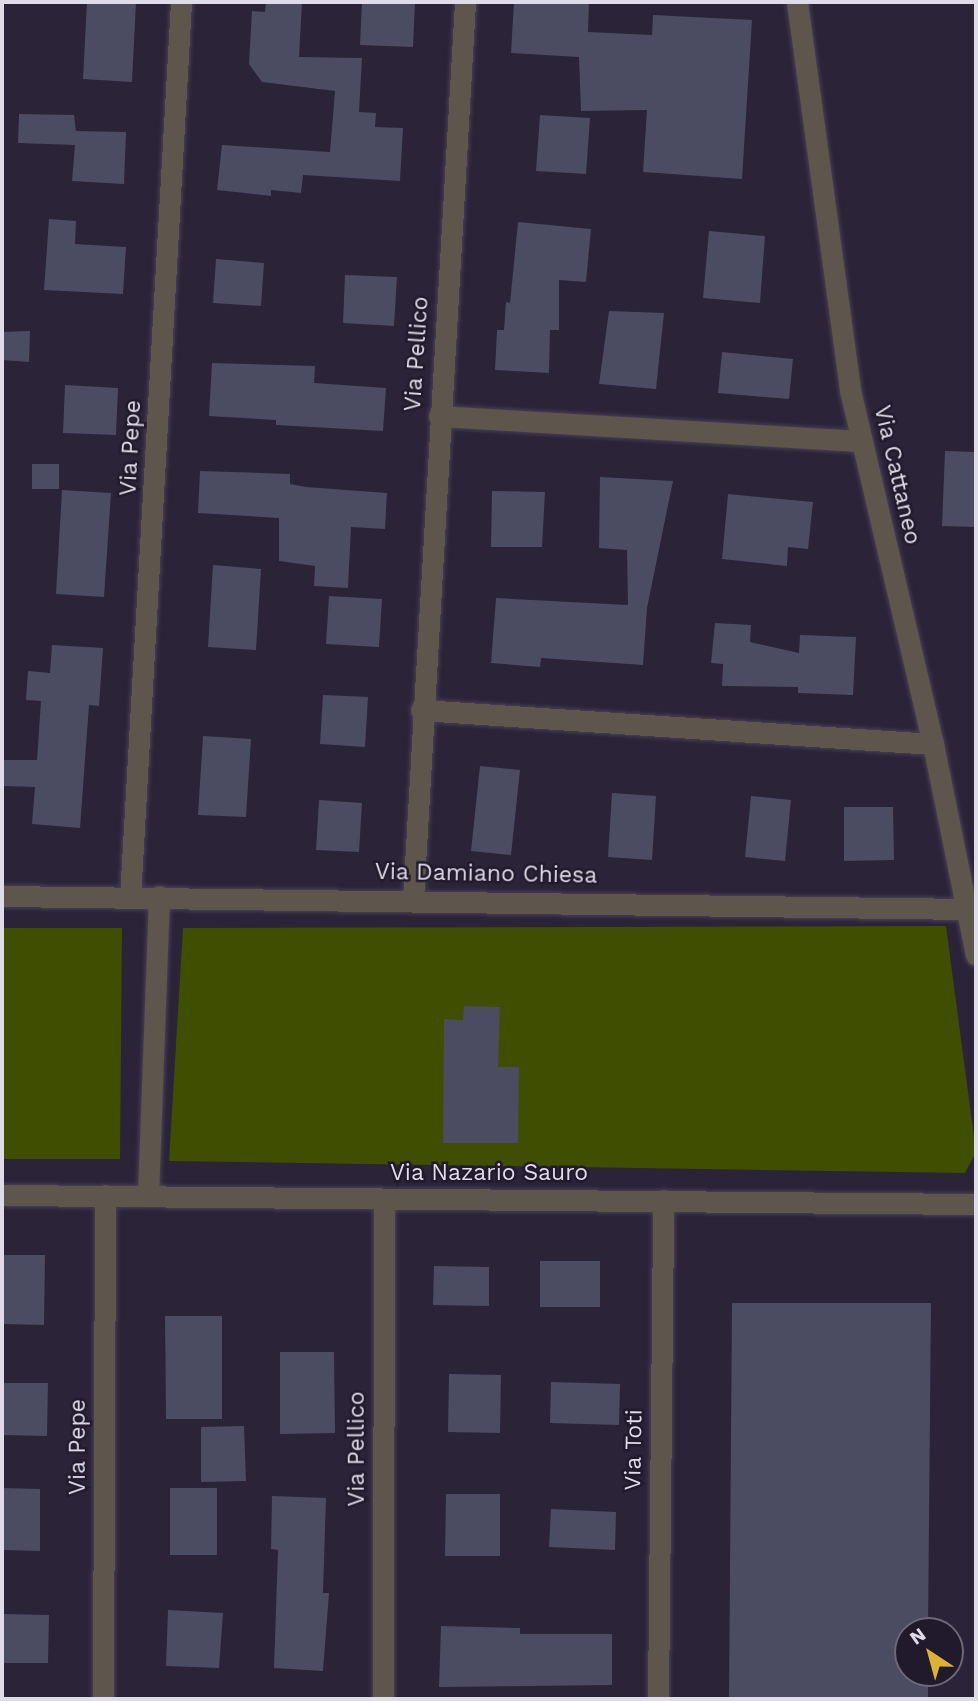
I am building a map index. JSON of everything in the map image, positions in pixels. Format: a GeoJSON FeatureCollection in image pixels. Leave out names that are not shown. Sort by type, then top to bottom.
{"type":"FeatureCollection","features":[{"type":"Feature","properties":{"kind":"street","name":"Via Pepe"},"geometry":{"type":"LineString","coordinates":[[130,898],[181,2]]}},
{"type":"Feature","properties":{"kind":"street","name":"Via Pellico"},"geometry":{"type":"LineString","coordinates":[[413,899],[421,710],[465,2]]}},
{"type":"Feature","properties":{"kind":"street","name":"Via Cattaneo"},"geometry":{"type":"LineString","coordinates":[[797,2],[826,233],[861,441],[933,744],[969,909],[976,955]]}},
{"type":"Feature","properties":{"kind":"street"},"geometry":{"type":"LineString","coordinates":[[439,416],[861,441]]}},
{"type":"Feature","properties":{"kind":"street"},"geometry":{"type":"LineString","coordinates":[[421,710],[933,744]]}},
{"type":"Feature","properties":{"kind":"street","name":"Via Damiano Chiesa"},"geometry":{"type":"LineString","coordinates":[[2,896],[413,899],[969,909]]}},
{"type":"Feature","properties":{"kind":"street"},"geometry":{"type":"LineString","coordinates":[[148,1196],[159,896]]}},
{"type":"Feature","properties":{"kind":"street","name":"Via Nazario Sauro"},"geometry":{"type":"LineString","coordinates":[[2,1195],[976,1204]]}},
{"type":"Feature","properties":{"kind":"street","name":"Via Pepe"},"geometry":{"type":"LineString","coordinates":[[103,1699],[105,1195]]}},
{"type":"Feature","properties":{"kind":"street","name":"Via Pellico"},"geometry":{"type":"LineString","coordinates":[[383,1699],[384,1199]]}},
{"type":"Feature","properties":{"kind":"street","name":"Via Toti"},"geometry":{"type":"LineString","coordinates":[[658,1699],[663,1200]]}},
{"type":"Feature","properties":{"kind":"green space"},"geometry":{"type":"Polygon","coordinates":[[[946,926],[976,1152],[965,1173],[169,1161],[183,928],[946,926]]]}},
{"type":"Feature","properties":{"kind":"green space"},"geometry":{"type":"Polygon","coordinates":[[[2,928],[122,928],[120,1159],[2,1159],[2,928]]]}},
{"type":"Feature","properties":{"kind":"building"},"geometry":{"type":"Polygon","coordinates":[[[87,2],[136,2],[132,82],[83,79],[87,2]]]}},
{"type":"Feature","properties":{"kind":"building"},"geometry":{"type":"Polygon","coordinates":[[[266,2],[302,2],[299,57],[362,58],[359,112],[376,113],[375,127],[403,128],[400,181],[303,175],[301,193],[271,190],[271,196],[217,190],[222,145],[330,152],[335,91],[262,82],[249,64],[252,11],[265,12],[266,2]]]}},
{"type":"Feature","properties":{"kind":"building"},"geometry":{"type":"Polygon","coordinates":[[[362,2],[415,2],[413,47],[360,45],[362,2]]]}},
{"type":"Feature","properties":{"kind":"building"},"geometry":{"type":"Polygon","coordinates":[[[514,2],[589,2],[588,32],[652,35],[653,15],[752,20],[742,179],[643,172],[647,110],[581,111],[579,57],[511,53],[514,2]]]}},
{"type":"Feature","properties":{"kind":"building"},"geometry":{"type":"Polygon","coordinates":[[[19,114],[74,115],[76,131],[126,132],[124,184],[72,181],[75,145],[18,143],[19,114]]]}},
{"type":"Feature","properties":{"kind":"building"},"geometry":{"type":"Polygon","coordinates":[[[540,115],[590,118],[586,174],[536,171],[540,115]]]}},
{"type":"Feature","properties":{"kind":"building"},"geometry":{"type":"Polygon","coordinates":[[[49,219],[76,221],[75,244],[126,247],[123,294],[44,290],[49,219]]]}},
{"type":"Feature","properties":{"kind":"building"},"geometry":{"type":"Polygon","coordinates":[[[518,222],[591,229],[586,282],[559,280],[559,330],[550,330],[549,373],[495,370],[497,330],[504,330],[506,302],[510,303],[518,222]]]}},
{"type":"Feature","properties":{"kind":"building"},"geometry":{"type":"Polygon","coordinates":[[[709,231],[765,236],[760,303],[703,298],[709,231]]]}},
{"type":"Feature","properties":{"kind":"building"},"geometry":{"type":"Polygon","coordinates":[[[216,259],[264,263],[261,306],[213,303],[216,259]]]}},
{"type":"Feature","properties":{"kind":"building"},"geometry":{"type":"Polygon","coordinates":[[[345,275],[397,277],[394,326],[343,323],[345,275]]]}},
{"type":"Feature","properties":{"kind":"building"},"geometry":{"type":"Polygon","coordinates":[[[609,311],[664,313],[656,389],[599,384],[609,311]]]}},
{"type":"Feature","properties":{"kind":"building"},"geometry":{"type":"Polygon","coordinates":[[[30,331],[29,362],[2,360],[2,332],[30,331]]]}},
{"type":"Feature","properties":{"kind":"building"},"geometry":{"type":"Polygon","coordinates":[[[722,352],[793,359],[789,399],[718,393],[722,352]]]}},
{"type":"Feature","properties":{"kind":"building"},"geometry":{"type":"Polygon","coordinates":[[[212,363],[315,366],[314,383],[386,388],[383,431],[276,425],[276,420],[209,416],[212,363]]]}},
{"type":"Feature","properties":{"kind":"building"},"geometry":{"type":"Polygon","coordinates":[[[65,385],[118,388],[116,435],[63,433],[65,385]]]}},
{"type":"Feature","properties":{"kind":"building"},"geometry":{"type":"Polygon","coordinates":[[[945,451],[976,452],[976,527],[942,526],[945,451]]]}},
{"type":"Feature","properties":{"kind":"building"},"geometry":{"type":"Polygon","coordinates":[[[32,464],[59,464],[59,489],[32,489],[32,464]]]}},
{"type":"Feature","properties":{"kind":"building"},"geometry":{"type":"Polygon","coordinates":[[[200,471],[290,474],[290,484],[387,493],[385,529],[351,527],[348,588],[314,586],[315,566],[279,561],[279,518],[198,513],[200,471]]]}},
{"type":"Feature","properties":{"kind":"building"},"geometry":{"type":"Polygon","coordinates":[[[600,477],[673,481],[647,608],[643,665],[541,658],[540,667],[491,663],[496,598],[628,605],[627,550],[599,548],[600,477]]]}},
{"type":"Feature","properties":{"kind":"building"},"geometry":{"type":"Polygon","coordinates":[[[62,490],[111,493],[104,597],[56,594],[62,490]]]}},
{"type":"Feature","properties":{"kind":"building"},"geometry":{"type":"Polygon","coordinates":[[[492,491],[545,492],[542,547],[491,547],[492,491]]]}},
{"type":"Feature","properties":{"kind":"building"},"geometry":{"type":"Polygon","coordinates":[[[728,494],[813,502],[808,549],[788,547],[787,566],[722,559],[728,494]]]}},
{"type":"Feature","properties":{"kind":"building"},"geometry":{"type":"Polygon","coordinates":[[[213,565],[261,569],[256,650],[208,647],[213,565]]]}},
{"type":"Feature","properties":{"kind":"building"},"geometry":{"type":"Polygon","coordinates":[[[329,596],[382,599],[379,647],[326,644],[329,596]]]}},
{"type":"Feature","properties":{"kind":"building"},"geometry":{"type":"Polygon","coordinates":[[[715,623],[751,625],[750,642],[799,653],[800,635],[856,637],[853,695],[798,693],[798,687],[722,686],[723,664],[711,663],[715,623]]]}},
{"type":"Feature","properties":{"kind":"building"},"geometry":{"type":"Polygon","coordinates":[[[52,645],[103,648],[99,706],[89,705],[80,828],[32,824],[35,787],[2,786],[2,760],[37,760],[41,701],[26,700],[28,671],[50,673],[52,645]]]}},
{"type":"Feature","properties":{"kind":"building"},"geometry":{"type":"Polygon","coordinates":[[[323,695],[368,697],[365,747],[320,744],[323,695]]]}},
{"type":"Feature","properties":{"kind":"building"},"geometry":{"type":"Polygon","coordinates":[[[203,736],[251,739],[246,817],[198,815],[203,736]]]}},
{"type":"Feature","properties":{"kind":"building"},"geometry":{"type":"Polygon","coordinates":[[[480,766],[520,770],[511,855],[471,851],[480,766]]]}},
{"type":"Feature","properties":{"kind":"building"},"geometry":{"type":"Polygon","coordinates":[[[612,793],[656,796],[652,860],[608,857],[612,793]]]}},
{"type":"Feature","properties":{"kind":"building"},"geometry":{"type":"Polygon","coordinates":[[[751,796],[791,800],[785,861],[745,857],[751,796]]]}},
{"type":"Feature","properties":{"kind":"building"},"geometry":{"type":"Polygon","coordinates":[[[319,800],[362,803],[359,852],[316,850],[319,800]]]}},
{"type":"Feature","properties":{"kind":"building"},"geometry":{"type":"Polygon","coordinates":[[[844,807],[893,807],[894,860],[844,861],[844,807]]]}},
{"type":"Feature","properties":{"kind":"building"},"geometry":{"type":"Polygon","coordinates":[[[464,1006],[500,1007],[498,1067],[519,1067],[518,1143],[443,1143],[444,1019],[463,1020],[464,1006]]]}},
{"type":"Feature","properties":{"kind":"building"},"geometry":{"type":"Polygon","coordinates":[[[2,1255],[45,1255],[44,1325],[2,1324],[2,1255]]]}},
{"type":"Feature","properties":{"kind":"building"},"geometry":{"type":"Polygon","coordinates":[[[540,1261],[600,1261],[600,1307],[540,1307],[540,1261]]]}},
{"type":"Feature","properties":{"kind":"building"},"geometry":{"type":"Polygon","coordinates":[[[434,1266],[489,1267],[489,1306],[433,1305],[434,1266]]]}},
{"type":"Feature","properties":{"kind":"building"},"geometry":{"type":"Polygon","coordinates":[[[732,1303],[931,1303],[928,1617],[894,1617],[894,1687],[928,1687],[928,1699],[729,1699],[732,1303]]]}},
{"type":"Feature","properties":{"kind":"building"},"geometry":{"type":"Polygon","coordinates":[[[165,1316],[222,1316],[222,1419],[166,1419],[165,1316]]]}},
{"type":"Feature","properties":{"kind":"building"},"geometry":{"type":"Polygon","coordinates":[[[280,1352],[334,1352],[335,1433],[280,1434],[280,1352]]]}},
{"type":"Feature","properties":{"kind":"building"},"geometry":{"type":"Polygon","coordinates":[[[449,1374],[501,1375],[500,1433],[448,1432],[449,1374]]]}},
{"type":"Feature","properties":{"kind":"building"},"geometry":{"type":"Polygon","coordinates":[[[551,1382],[620,1384],[619,1425],[550,1423],[551,1382]]]}},
{"type":"Feature","properties":{"kind":"building"},"geometry":{"type":"Polygon","coordinates":[[[2,1383],[48,1383],[47,1436],[2,1435],[2,1383]]]}},
{"type":"Feature","properties":{"kind":"building"},"geometry":{"type":"Polygon","coordinates":[[[244,1426],[246,1481],[201,1482],[201,1427],[244,1426]]]}},
{"type":"Feature","properties":{"kind":"building"},"geometry":{"type":"Polygon","coordinates":[[[2,1488],[40,1489],[40,1551],[2,1550],[2,1488]]]}},
{"type":"Feature","properties":{"kind":"building"},"geometry":{"type":"Polygon","coordinates":[[[170,1488],[217,1488],[217,1555],[170,1555],[170,1488]]]}},
{"type":"Feature","properties":{"kind":"building"},"geometry":{"type":"Polygon","coordinates":[[[446,1494],[500,1494],[500,1556],[445,1556],[446,1494]]]}},
{"type":"Feature","properties":{"kind":"building"},"geometry":{"type":"Polygon","coordinates":[[[272,1496],[326,1498],[323,1593],[329,1593],[323,1671],[274,1668],[278,1550],[271,1549],[272,1496]]]}},
{"type":"Feature","properties":{"kind":"building"},"geometry":{"type":"Polygon","coordinates":[[[551,1509],[616,1512],[615,1550],[549,1547],[551,1509]]]}},
{"type":"Feature","properties":{"kind":"building"},"geometry":{"type":"Polygon","coordinates":[[[168,1610],[223,1613],[219,1668],[166,1666],[168,1610]]]}},
{"type":"Feature","properties":{"kind":"building"},"geometry":{"type":"Polygon","coordinates":[[[2,1614],[49,1615],[48,1663],[2,1663],[2,1614]]]}},
{"type":"Feature","properties":{"kind":"building"},"geometry":{"type":"Polygon","coordinates":[[[441,1626],[520,1628],[520,1634],[612,1634],[612,1685],[439,1687],[441,1626]]]}}]}
